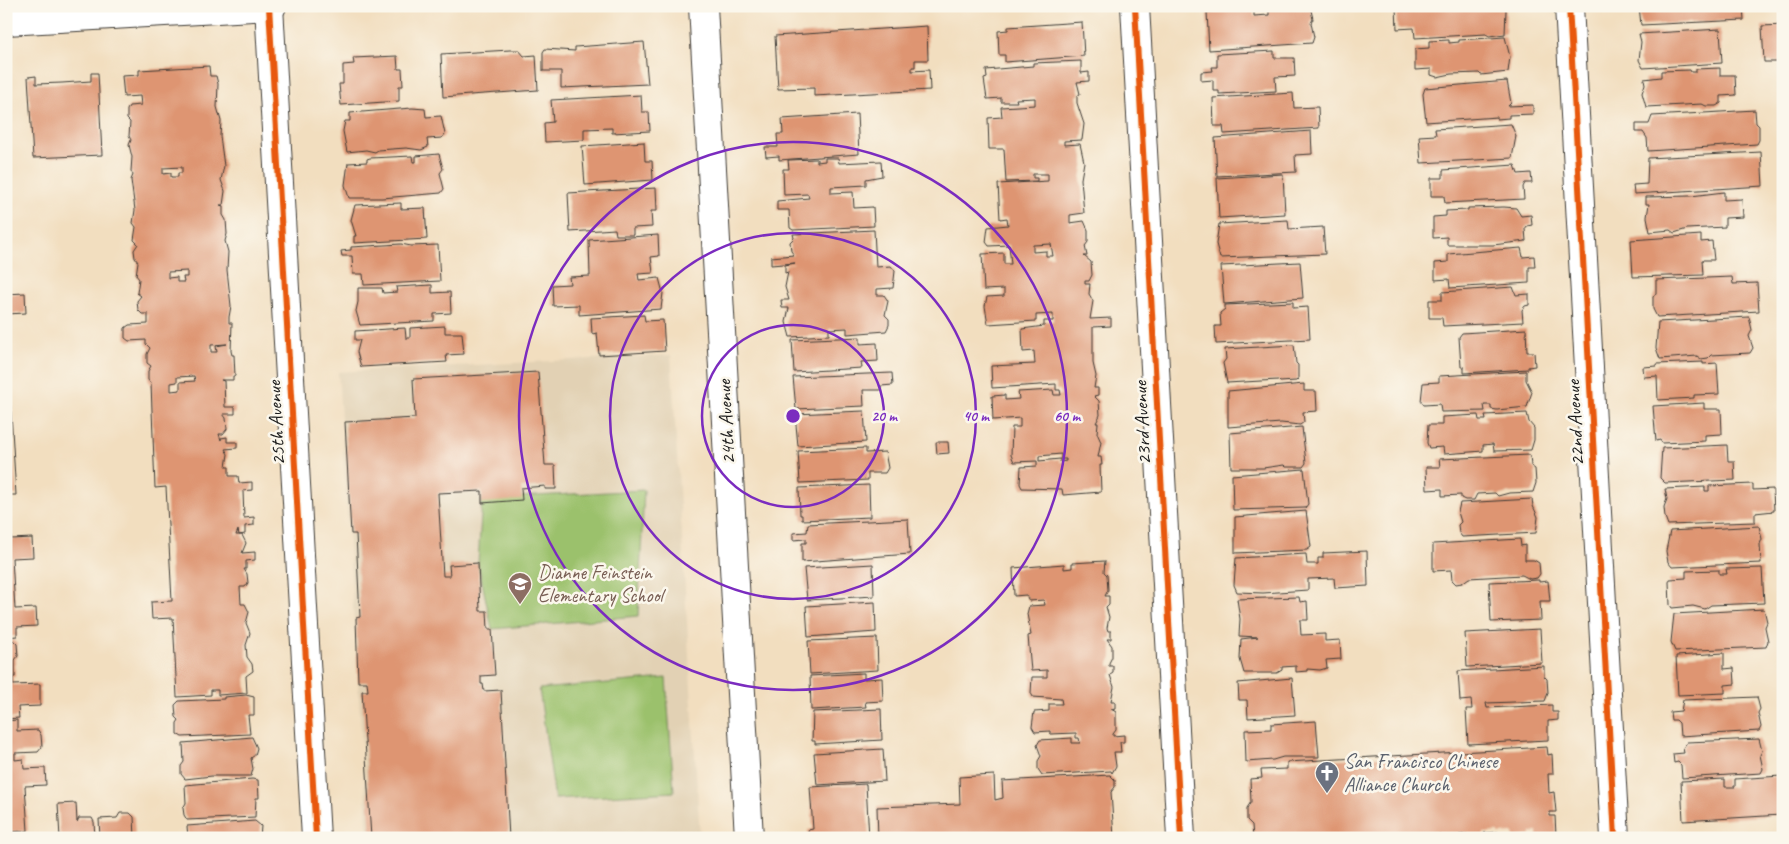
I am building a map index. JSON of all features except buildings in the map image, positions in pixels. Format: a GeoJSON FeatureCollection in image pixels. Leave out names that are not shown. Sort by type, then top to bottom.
{"type":"FeatureCollection","features":[{"type":"Feature","properties":{"kind":"street"},"geometry":{"type":"LineString","coordinates":[[6,21],[270,6]]}},
{"type":"Feature","properties":{"kind":"street","name":"25th Avenue"},"geometry":{"type":"LineString","coordinates":[[270,6],[316,838]]}},
{"type":"Feature","properties":{"kind":"street","name":"24th Avenue"},"geometry":{"type":"LineString","coordinates":[[703,6],[749,838]]}},
{"type":"Feature","properties":{"kind":"street","name":"23rd Avenue"},"geometry":{"type":"LineString","coordinates":[[1135,6],[1181,838]]}},
{"type":"Feature","properties":{"kind":"street","name":"22nd Avenue"},"geometry":{"type":"LineString","coordinates":[[1569,6],[1615,838]]}},
{"type":"Feature","properties":{"kind":"shaded area","name":"Dianne Feinstein Elementary School"},"geometry":{"type":"Polygon","coordinates":[[[671,355],[700,838],[368,838],[338,372],[671,355]]]}},
{"type":"Feature","properties":{"kind":"green space"},"geometry":{"type":"Polygon","coordinates":[[[644,490],[638,616],[492,629],[478,563],[482,499],[644,490]]]}},
{"type":"Feature","properties":{"kind":"green space"},"geometry":{"type":"Polygon","coordinates":[[[666,678],[674,792],[555,799],[539,689],[666,678]]]}},
{"type":"Feature","properties":{"kind":"cycle path"},"geometry":{"type":"LineString","coordinates":[[269,6],[316,838]]}},
{"type":"Feature","properties":{"kind":"cycle path"},"geometry":{"type":"LineString","coordinates":[[1135,6],[1181,838]]}},
{"type":"Feature","properties":{"kind":"cycle path"},"geometry":{"type":"LineString","coordinates":[[1569,6],[1615,838]]}},
{"type":"Feature","properties":{"kind":"place","name":"Dianne Feinstein Elementary School"},"geometry":{"type":"Point","coordinates":[520,605]}},
{"type":"Feature","properties":{"kind":"place","name":"San Francisco Chinese Alliance Church"},"geometry":{"type":"Point","coordinates":[1327,794]}}]}
